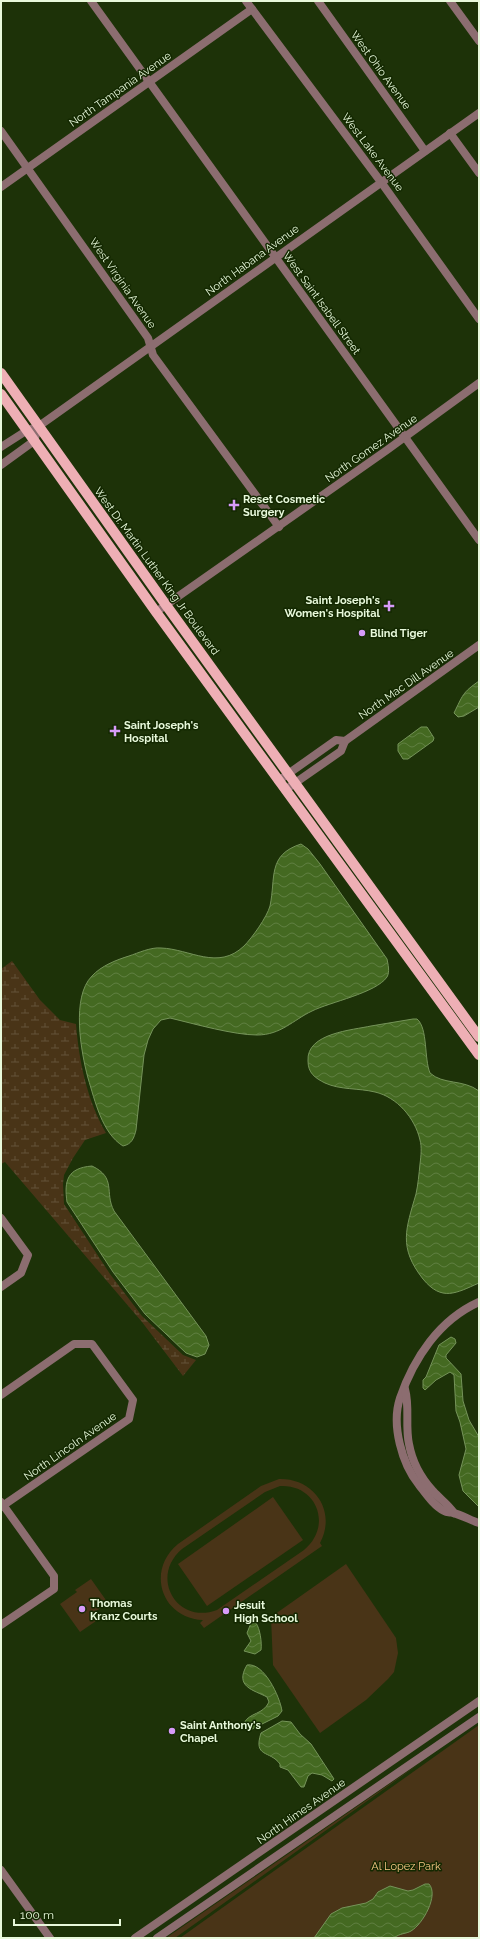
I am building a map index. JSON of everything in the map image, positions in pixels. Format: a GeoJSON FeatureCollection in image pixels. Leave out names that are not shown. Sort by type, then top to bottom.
{"type":"FeatureCollection","features":[{"type":"Feature","properties":{"kind":"main road","name":"West Dr. Martin Luther King Jr Boulevard"},"geometry":{"type":"LineString","coordinates":[[1,373],[166,605],[479,1037]]}},
{"type":"Feature","properties":{"kind":"main road"},"geometry":{"type":"LineString","coordinates":[[1,394],[26,431],[278,781],[479,1055]]}},
{"type":"Feature","properties":{"kind":"street","name":"West Saint Isabell Street"},"geometry":{"type":"LineString","coordinates":[[91,1],[479,540]]}},
{"type":"Feature","properties":{"kind":"street","name":"West Lake Avenue"},"geometry":{"type":"LineString","coordinates":[[246,1],[381,182],[479,319]]}},
{"type":"Feature","properties":{"kind":"street","name":"West Ohio Avenue"},"geometry":{"type":"LineString","coordinates":[[318,1],[425,151]]}},
{"type":"Feature","properties":{"kind":"street"},"geometry":{"type":"LineString","coordinates":[[450,1],[479,41]]}},
{"type":"Feature","properties":{"kind":"street","name":"North Tampania Avenue"},"geometry":{"type":"LineString","coordinates":[[1,187],[252,9]]}},
{"type":"Feature","properties":{"kind":"street","name":"North Habana Avenue"},"geometry":{"type":"LineString","coordinates":[[1,447],[26,431],[39,426],[479,113]]}},
{"type":"Feature","properties":{"kind":"street","name":"West Virginia Avenue"},"geometry":{"type":"LineString","coordinates":[[1,130],[148,338],[153,355],[279,526]]}},
{"type":"Feature","properties":{"kind":"street"},"geometry":{"type":"LineString","coordinates":[[450,133],[479,173]]}},
{"type":"Feature","properties":{"kind":"street","name":"North Gomez Avenue"},"geometry":{"type":"LineString","coordinates":[[156,612],[405,438],[479,383]]}},
{"type":"Feature","properties":{"kind":"street"},"geometry":{"type":"LineString","coordinates":[[1,464],[34,441],[39,426]]}},
{"type":"Feature","properties":{"kind":"street","name":"North Mac Dill Avenue"},"geometry":{"type":"LineString","coordinates":[[285,790],[341,751],[345,741],[479,645]]}},
{"type":"Feature","properties":{"kind":"street","name":"North Mac Dill Avenue"},"geometry":{"type":"LineString","coordinates":[[278,781],[336,740],[345,741]]}},
{"type":"Feature","properties":{"kind":"street"},"geometry":{"type":"LineString","coordinates":[[1,1218],[28,1255],[21,1274],[1,1287]]}},
{"type":"Feature","properties":{"kind":"street"},"geometry":{"type":"LineString","coordinates":[[479,1302],[450,1320],[438,1331],[416,1363],[400,1398],[398,1417],[398,1432],[405,1460],[412,1476],[427,1496],[445,1512],[454,1513],[479,1523]]}},
{"type":"Feature","properties":{"kind":"street","name":"North Lincoln Avenue"},"geometry":{"type":"LineString","coordinates":[[1,1395],[74,1344],[92,1344],[133,1400],[129,1419],[2,1505]]}},
{"type":"Feature","properties":{"kind":"street"},"geometry":{"type":"LineString","coordinates":[[1,1625],[54,1589],[54,1576],[2,1505]]}},
{"type":"Feature","properties":{"kind":"street","name":"North Himes Avenue"},"geometry":{"type":"LineString","coordinates":[[135,1938],[312,1818],[355,1786],[479,1701]]}},
{"type":"Feature","properties":{"kind":"street"},"geometry":{"type":"LineString","coordinates":[[157,1938],[439,1746],[479,1717]]}},
{"type":"Feature","properties":{"kind":"street"},"geometry":{"type":"LineString","coordinates":[[431,1735],[439,1746]]}},
{"type":"Feature","properties":{"kind":"street"},"geometry":{"type":"LineString","coordinates":[[355,1786],[364,1797]]}},
{"type":"Feature","properties":{"kind":"street"},"geometry":{"type":"LineString","coordinates":[[1,1870],[50,1938]]}},
{"type":"Feature","properties":{"kind":"green space"},"geometry":{"type":"Polygon","coordinates":[[[12,961],[40,1000],[60,1020],[76,1024],[79,1052],[85,1080],[99,1120],[106,1133],[85,1140],[73,1158],[64,1175],[64,1204],[110,1274],[142,1316],[183,1355],[196,1360],[183,1376],[142,1322],[5,1162],[1,1164],[1,969],[12,961]]]}},
{"type":"Feature","properties":{"kind":"green space"},"geometry":{"type":"Polygon","coordinates":[[[279,1479],[292,1480],[303,1484],[312,1490],[324,1508],[326,1519],[325,1531],[320,1543],[322,1546],[204,1628],[200,1623],[203,1620],[189,1617],[177,1611],[168,1602],[163,1591],[161,1579],[162,1567],[168,1555],[178,1544],[261,1486],[279,1479]],[[280,1486],[265,1492],[182,1549],[172,1560],[168,1572],[168,1585],[172,1596],[180,1605],[190,1611],[203,1613],[217,1610],[304,1550],[313,1540],[318,1530],[319,1519],[317,1508],[312,1499],[293,1487],[280,1486]]]}},
{"type":"Feature","properties":{"kind":"green space"},"geometry":{"type":"Polygon","coordinates":[[[273,1497],[303,1540],[207,1606],[178,1564],[273,1497]]]}},
{"type":"Feature","properties":{"kind":"green space"},"geometry":{"type":"Polygon","coordinates":[[[346,1564],[396,1638],[398,1653],[394,1672],[388,1679],[366,1700],[320,1733],[273,1665],[271,1617],[346,1564]]]}},
{"type":"Feature","properties":{"kind":"green space","name":"Thomas Kranz Courts"},"geometry":{"type":"Polygon","coordinates":[[[91,1579],[108,1603],[92,1614],[96,1621],[80,1632],[60,1604],[77,1592],[75,1590],[91,1579]]]}},
{"type":"Feature","properties":{"kind":"green space","name":"Al Lopez Park"},"geometry":{"type":"Polygon","coordinates":[[[479,1725],[479,1938],[180,1938],[479,1725]]]}},
{"type":"Feature","properties":{"kind":"green space"},"geometry":{"type":"Polygon","coordinates":[[[426,1759],[175,1938],[166,1938],[426,1759]]]}},
{"type":"Feature","properties":{"kind":"water"},"geometry":{"type":"Polygon","coordinates":[[[479,681],[479,707],[464,716],[458,717],[454,713],[461,698],[479,681]]]}},
{"type":"Feature","properties":{"kind":"water"},"geometry":{"type":"Polygon","coordinates":[[[421,727],[427,727],[434,738],[433,741],[408,759],[403,759],[398,751],[398,744],[421,727]]]}},
{"type":"Feature","properties":{"kind":"water"},"geometry":{"type":"Polygon","coordinates":[[[301,844],[308,849],[320,864],[387,959],[389,970],[387,977],[373,988],[312,1011],[273,1033],[248,1035],[214,1029],[170,1018],[161,1020],[153,1029],[144,1055],[136,1130],[131,1142],[123,1146],[110,1133],[100,1116],[85,1067],[81,1040],[80,1011],[86,985],[92,976],[104,966],[119,959],[149,949],[172,949],[214,958],[224,957],[234,953],[244,946],[251,938],[268,911],[272,896],[273,877],[278,861],[283,854],[301,844]]]}},
{"type":"Feature","properties":{"kind":"water"},"geometry":{"type":"Polygon","coordinates":[[[417,1019],[423,1029],[430,1073],[435,1077],[473,1087],[479,1091],[479,1283],[463,1290],[450,1293],[437,1291],[423,1279],[415,1268],[407,1247],[407,1228],[417,1191],[421,1152],[421,1143],[414,1124],[404,1110],[391,1099],[375,1092],[337,1087],[325,1083],[313,1075],[308,1065],[309,1052],[314,1044],[332,1034],[417,1019]]]}},
{"type":"Feature","properties":{"kind":"water"},"geometry":{"type":"Polygon","coordinates":[[[92,1166],[105,1175],[109,1186],[111,1204],[114,1211],[206,1336],[209,1345],[205,1354],[197,1357],[186,1353],[145,1314],[113,1272],[67,1202],[66,1188],[69,1177],[77,1170],[92,1166]]]}},
{"type":"Feature","properties":{"kind":"water"},"geometry":{"type":"Polygon","coordinates":[[[451,1337],[455,1339],[456,1343],[446,1355],[446,1358],[461,1374],[463,1401],[469,1420],[479,1437],[479,1507],[463,1491],[459,1475],[466,1449],[456,1411],[454,1375],[450,1372],[436,1380],[425,1390],[423,1388],[423,1380],[426,1377],[439,1345],[451,1337]]]}},
{"type":"Feature","properties":{"kind":"water"},"geometry":{"type":"Polygon","coordinates":[[[251,1623],[256,1623],[261,1640],[261,1650],[255,1654],[244,1651],[251,1641],[247,1633],[251,1623]]]}},
{"type":"Feature","properties":{"kind":"water"},"geometry":{"type":"Polygon","coordinates":[[[247,1665],[259,1669],[265,1675],[275,1690],[282,1711],[278,1716],[252,1729],[246,1727],[244,1723],[247,1719],[263,1709],[269,1702],[267,1697],[247,1687],[244,1683],[244,1672],[247,1665]]]}},
{"type":"Feature","properties":{"kind":"water"},"geometry":{"type":"Polygon","coordinates":[[[282,1721],[291,1722],[300,1734],[311,1744],[334,1779],[332,1781],[322,1775],[312,1773],[308,1776],[304,1787],[301,1787],[288,1770],[280,1767],[280,1764],[276,1760],[261,1750],[259,1741],[261,1733],[282,1721]]]}},
{"type":"Feature","properties":{"kind":"water"},"geometry":{"type":"Polygon","coordinates":[[[425,1884],[429,1884],[432,1889],[431,1902],[425,1916],[416,1927],[409,1932],[398,1935],[394,1938],[314,1938],[331,1914],[342,1908],[366,1903],[373,1899],[378,1892],[390,1886],[408,1891],[425,1884]]]}},
{"type":"Feature","properties":{"kind":"place","name":"Reset Cosmetic Surgery"},"geometry":{"type":"Point","coordinates":[234,505]}},
{"type":"Feature","properties":{"kind":"place","name":"Saint Joseph's Women's Hospital"},"geometry":{"type":"Point","coordinates":[389,606]}},
{"type":"Feature","properties":{"kind":"place","name":"Blind Tiger"},"geometry":{"type":"Point","coordinates":[362,633]}},
{"type":"Feature","properties":{"kind":"place","name":"Saint Joseph's Hospital"},"geometry":{"type":"Point","coordinates":[115,731]}},
{"type":"Feature","properties":{"kind":"place","name":"Thomas Kranz Courts"},"geometry":{"type":"Point","coordinates":[82,1609]}},
{"type":"Feature","properties":{"kind":"place","name":"Jesuit High School"},"geometry":{"type":"Point","coordinates":[226,1611]}},
{"type":"Feature","properties":{"kind":"place","name":"Saint Anthony's Chapel"},"geometry":{"type":"Point","coordinates":[172,1731]}}]}
